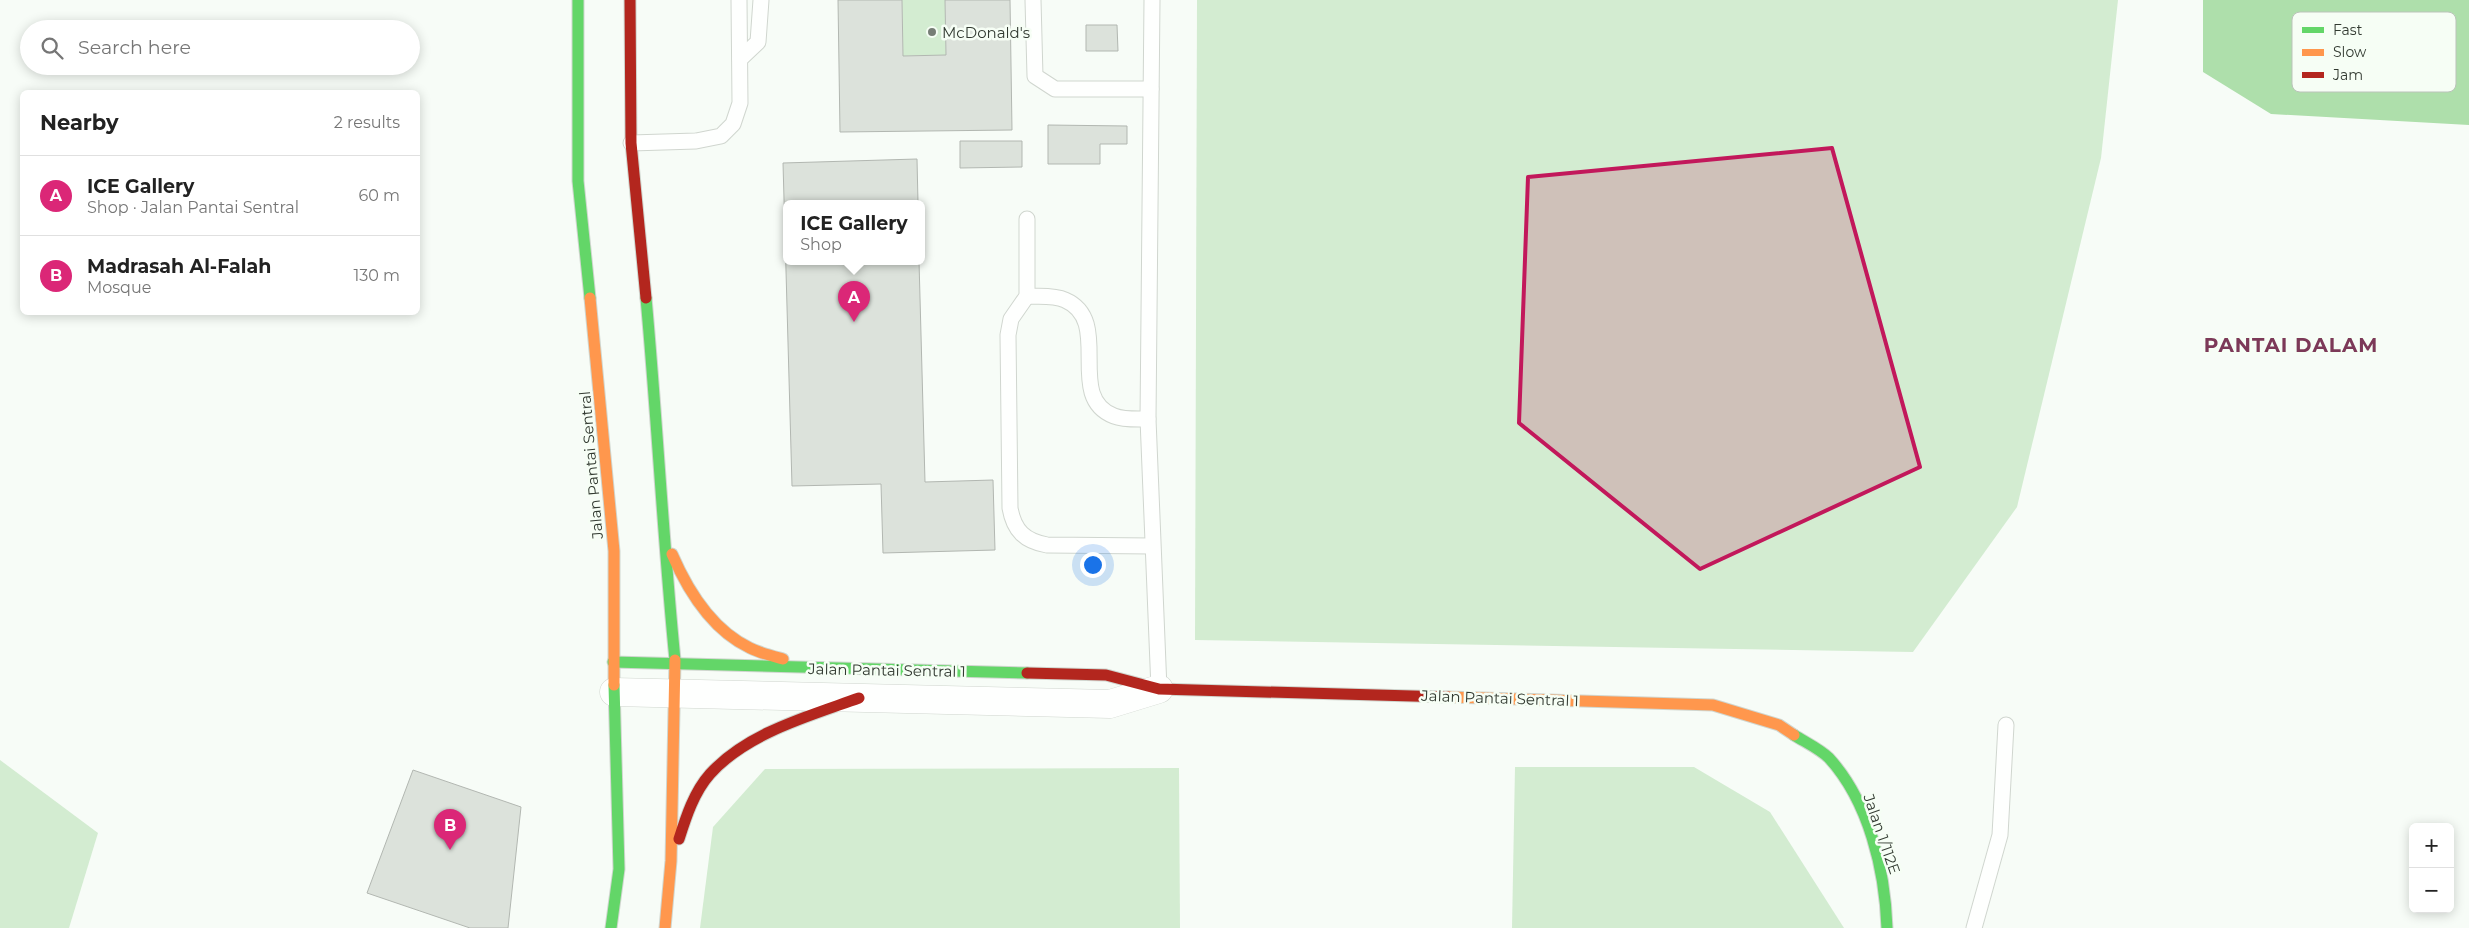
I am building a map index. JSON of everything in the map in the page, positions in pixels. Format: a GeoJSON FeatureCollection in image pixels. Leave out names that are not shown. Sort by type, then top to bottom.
{"type":"FeatureCollection","features":[{"type":"Feature","properties":{"kind":"main road","name":"Jalan Pantai Sentral"},"geometry":{"type":"LineString","coordinates":[[578,0],[578,181],[605,437],[613,542],[613,662],[618,869],[610,928]]}},
{"type":"Feature","properties":{"kind":"main road"},"geometry":{"type":"LineString","coordinates":[[630,0],[631,142],[656,410],[662,527],[675,663],[676,694],[671,861],[665,928]]}},
{"type":"Feature","properties":{"kind":"main road"},"geometry":{"type":"LineString","coordinates":[[662,527],[682,579],[698,603],[715,621],[747,646],[808,668]]}},
{"type":"Feature","properties":{"kind":"main road","name":"Jalan Pantai Sentral 1"},"geometry":{"type":"LineString","coordinates":[[613,662],[1106,675],[1158,689],[1713,704],[1779,724],[1828,757]]}},
{"type":"Feature","properties":{"kind":"main road"},"geometry":{"type":"LineString","coordinates":[[671,861],[688,811],[710,774],[743,747],[789,724],[859,698]]}},
{"type":"Feature","properties":{"kind":"main road","name":"Jalan 1/112E"},"geometry":{"type":"LineString","coordinates":[[1828,757],[1858,802],[1874,847],[1886,894],[1887,928]]}},
{"type":"Feature","properties":{"kind":"street","name":"Jalan Pantai Sentral 1"},"geometry":{"type":"LineString","coordinates":[[614,692],[1110,704],[1158,689]]}},
{"type":"Feature","properties":{"kind":"lane"},"geometry":{"type":"LineString","coordinates":[[631,142],[696,141],[721,136],[734,124],[740,103],[739,0]]}},
{"type":"Feature","properties":{"kind":"lane"},"geometry":{"type":"LineString","coordinates":[[740,59],[758,42],[761,0]]}},
{"type":"Feature","properties":{"kind":"lane"},"geometry":{"type":"LineString","coordinates":[[1032,0],[1035,76],[1044,84],[1054,89],[1151,89]]}},
{"type":"Feature","properties":{"kind":"lane"},"geometry":{"type":"LineString","coordinates":[[1152,0],[1148,419],[1158,689]]}},
{"type":"Feature","properties":{"kind":"lane"},"geometry":{"type":"LineString","coordinates":[[1027,219],[1027,296],[1011,319],[1008,335],[1010,508],[1012,522],[1020,534],[1033,542],[1047,546],[1152,546]]}},
{"type":"Feature","properties":{"kind":"lane"},"geometry":{"type":"LineString","coordinates":[[1027,296],[1066,300],[1078,308],[1086,320],[1089,334],[1090,382],[1093,395],[1101,408],[1113,416],[1128,419],[1148,419]]}},
{"type":"Feature","properties":{"kind":"lane"},"geometry":{"type":"LineString","coordinates":[[1974,928],[2000,835],[2006,724]]}},
{"type":"Feature","properties":{"kind":"highlighted area"},"geometry":{"type":"Polygon","coordinates":[[[1832,148],[1920,467],[1700,569],[1519,423],[1528,177],[1832,148]]]}},
{"type":"Feature","properties":{"kind":"shaded area"},"geometry":{"type":"Polygon","coordinates":[[[902,0],[945,0],[946,55],[903,56],[902,0]]]}},
{"type":"Feature","properties":{"kind":"shaded area"},"geometry":{"type":"Polygon","coordinates":[[[1197,0],[2118,0],[2101,158],[2017,507],[1913,652],[1195,640],[1197,0]]]}},
{"type":"Feature","properties":{"kind":"shaded area"},"geometry":{"type":"Polygon","coordinates":[[[2203,0],[2469,0],[2469,125],[2271,114],[2203,72],[2203,0]]]}},
{"type":"Feature","properties":{"kind":"shaded area"},"geometry":{"type":"Polygon","coordinates":[[[0,760],[98,833],[69,928],[0,928],[0,760]]]}},
{"type":"Feature","properties":{"kind":"shaded area"},"geometry":{"type":"Polygon","coordinates":[[[1515,767],[1694,767],[1770,812],[1844,928],[1512,928],[1515,767]]]}},
{"type":"Feature","properties":{"kind":"shaded area"},"geometry":{"type":"Polygon","coordinates":[[[1179,768],[1180,928],[700,928],[713,827],[765,769],[1179,768]]]}},
{"type":"Feature","properties":{"kind":"building"},"geometry":{"type":"Polygon","coordinates":[[[838,0],[902,0],[903,56],[946,55],[945,0],[1010,0],[1012,130],[840,132],[838,0]]]}},
{"type":"Feature","properties":{"kind":"building"},"geometry":{"type":"Polygon","coordinates":[[[1086,25],[1117,25],[1118,51],[1086,51],[1086,25]]]}},
{"type":"Feature","properties":{"kind":"building"},"geometry":{"type":"Polygon","coordinates":[[[1048,125],[1127,126],[1127,144],[1100,144],[1100,164],[1048,164],[1048,125]]]}},
{"type":"Feature","properties":{"kind":"building"},"geometry":{"type":"Polygon","coordinates":[[[960,141],[1022,141],[1022,167],[960,168],[960,141]]]}},
{"type":"Feature","properties":{"kind":"building"},"geometry":{"type":"Polygon","coordinates":[[[917,159],[918,200],[784,200],[783,163],[917,159]]]}},
{"type":"Feature","properties":{"kind":"building"},"geometry":{"type":"Polygon","coordinates":[[[786,265],[919,265],[925,482],[993,480],[995,550],[883,553],[881,484],[792,486],[786,265]]]}},
{"type":"Feature","properties":{"kind":"building"},"geometry":{"type":"Polygon","coordinates":[[[413,770],[521,807],[508,928],[470,928],[367,893],[413,770]]]}},
{"type":"Feature","properties":{"kind":"traffic: fast"},"geometry":{"type":"LineString","coordinates":[[578,0],[578,181],[590,298]]}},
{"type":"Feature","properties":{"kind":"traffic: fast"},"geometry":{"type":"LineString","coordinates":[[646,298],[675,660]]}},
{"type":"Feature","properties":{"kind":"traffic: fast"},"geometry":{"type":"LineString","coordinates":[[613,662],[1027,673]]}},
{"type":"Feature","properties":{"kind":"traffic: fast"},"geometry":{"type":"LineString","coordinates":[[611,928],[619,869],[614,685]]}},
{"type":"Feature","properties":{"kind":"traffic: fast"},"geometry":{"type":"LineString","coordinates":[[1794,735],[1829,758],[1855,795],[1872,838],[1878,860],[1883,883],[1887,928]]}},
{"type":"Feature","properties":{"kind":"traffic: slow"},"geometry":{"type":"LineString","coordinates":[[590,298],[614,551],[614,685]]}},
{"type":"Feature","properties":{"kind":"traffic: slow"},"geometry":{"type":"LineString","coordinates":[[672,554],[694,595],[724,631],[750,648],[783,659]]}},
{"type":"Feature","properties":{"kind":"traffic: slow"},"geometry":{"type":"LineString","coordinates":[[665,928],[671,861],[675,660]]}},
{"type":"Feature","properties":{"kind":"traffic: slow"},"geometry":{"type":"LineString","coordinates":[[1448,697],[1713,705],[1779,725],[1794,735]]}},
{"type":"Feature","properties":{"kind":"traffic: jam"},"geometry":{"type":"LineString","coordinates":[[630,0],[631,143],[646,298]]}},
{"type":"Feature","properties":{"kind":"traffic: jam"},"geometry":{"type":"LineString","coordinates":[[1027,673],[1106,675],[1159,689],[1448,697]]}},
{"type":"Feature","properties":{"kind":"traffic: jam"},"geometry":{"type":"LineString","coordinates":[[679,839],[699,789],[710,774],[725,760],[742,747],[780,727],[859,698]]}},
{"type":"Feature","properties":{"kind":"place","name":"McDonald's"},"geometry":{"type":"Point","coordinates":[932,32]}},
{"type":"Feature","properties":{"kind":"place","name":"ICE Gallery"},"geometry":{"type":"Point","coordinates":[854,322]}},
{"type":"Feature","properties":{"kind":"place","name":"Madrasah Al-Falah"},"geometry":{"type":"Point","coordinates":[450,850]}},
{"type":"Feature","properties":{"kind":"district","name":"PANTAI DALAM"},"geometry":{"type":"Point","coordinates":[2291,345]}}]}
